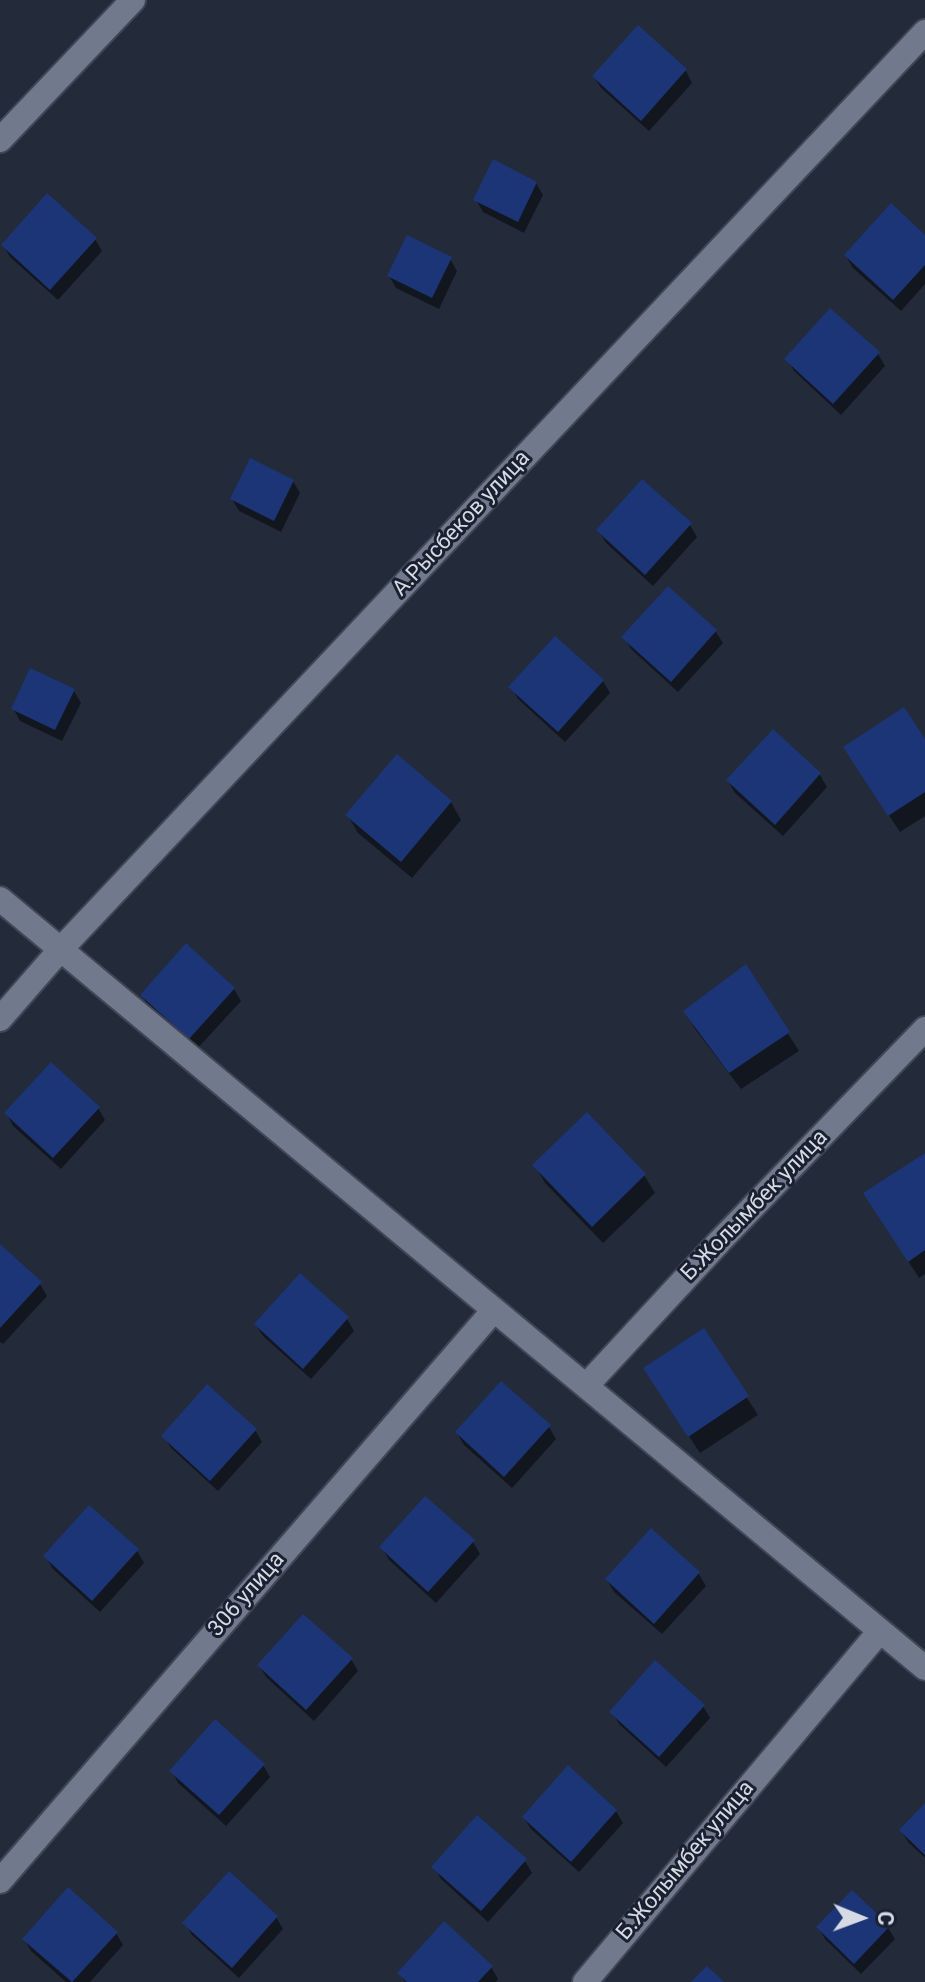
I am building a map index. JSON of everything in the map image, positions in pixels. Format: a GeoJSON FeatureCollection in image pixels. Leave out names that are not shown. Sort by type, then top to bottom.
{"type":"FeatureCollection","features":[{"type":"Feature","properties":{"kind":"street"},"geometry":{"type":"LineString","coordinates":[[0,140],[133,0]]}},
{"type":"Feature","properties":{"kind":"street","name":"А.Рысбеков улица"},"geometry":{"type":"LineString","coordinates":[[0,1019],[60,950],[925,32]]}},
{"type":"Feature","properties":{"kind":"street"},"geometry":{"type":"LineString","coordinates":[[0,899],[925,1668]]}},
{"type":"Feature","properties":{"kind":"street","name":"Б.Жолымбек улица"},"geometry":{"type":"LineString","coordinates":[[586,1386],[720,1241],[925,1029]]}},
{"type":"Feature","properties":{"kind":"street","name":"306 улица"},"geometry":{"type":"LineString","coordinates":[[0,1881],[494,1310]]}},
{"type":"Feature","properties":{"kind":"street","name":"Б.Жолымбек улица"},"geometry":{"type":"LineString","coordinates":[[585,1982],[880,1631]]}},
{"type":"Feature","properties":{"kind":"building"},"geometry":{"type":"Polygon","coordinates":[[[638,25],[687,69],[641,121],[592,76],[638,25]]]}},
{"type":"Feature","properties":{"kind":"building"},"geometry":{"type":"Polygon","coordinates":[[[493,159],[537,182],[518,222],[473,200],[493,159]]]}},
{"type":"Feature","properties":{"kind":"building"},"geometry":{"type":"Polygon","coordinates":[[[47,193],[97,238],[50,290],[1,245],[47,193]]]}},
{"type":"Feature","properties":{"kind":"building"},"geometry":{"type":"Polygon","coordinates":[[[891,203],[925,235],[925,265],[893,300],[844,255],[891,203]]]}},
{"type":"Feature","properties":{"kind":"building"},"geometry":{"type":"Polygon","coordinates":[[[407,235],[452,257],[432,298],[387,276],[407,235]]]}},
{"type":"Feature","properties":{"kind":"building"},"geometry":{"type":"Polygon","coordinates":[[[830,308],[880,352],[833,404],[784,359],[830,308]]]}},
{"type":"Feature","properties":{"kind":"building"},"geometry":{"type":"Polygon","coordinates":[[[250,458],[294,480],[274,521],[230,499],[250,458]]]}},
{"type":"Feature","properties":{"kind":"building"},"geometry":{"type":"Polygon","coordinates":[[[642,479],[692,523],[645,575],[596,530],[642,479]]]}},
{"type":"Feature","properties":{"kind":"building"},"geometry":{"type":"Polygon","coordinates":[[[668,586],[717,630],[671,682],[621,637],[668,586]]]}},
{"type":"Feature","properties":{"kind":"building"},"geometry":{"type":"Polygon","coordinates":[[[555,636],[604,680],[558,732],[508,687],[555,636]]]}},
{"type":"Feature","properties":{"kind":"building"},"geometry":{"type":"Polygon","coordinates":[[[30,668],[75,689],[55,730],[11,709],[30,668]]]}},
{"type":"Feature","properties":{"kind":"building"},"geometry":{"type":"Polygon","coordinates":[[[904,707],[925,739],[925,792],[888,816],[843,747],[904,707]]]}},
{"type":"Feature","properties":{"kind":"building"},"geometry":{"type":"Polygon","coordinates":[[[773,729],[821,773],[775,825],[726,780],[773,729]]]}},
{"type":"Feature","properties":{"kind":"building"},"geometry":{"type":"Polygon","coordinates":[[[397,754],[452,801],[401,862],[345,815],[397,754]]]}},
{"type":"Feature","properties":{"kind":"building"},"geometry":{"type":"Polygon","coordinates":[[[186,943],[235,988],[189,1039],[140,995],[186,943]]]}},
{"type":"Feature","properties":{"kind":"building"},"geometry":{"type":"Polygon","coordinates":[[[746,964],[790,1032],[729,1073],[683,1011],[746,964]]]}},
{"type":"Feature","properties":{"kind":"building"},"geometry":{"type":"Polygon","coordinates":[[[51,1062],[100,1107],[53,1158],[4,1113],[51,1062]]]}},
{"type":"Feature","properties":{"kind":"building"},"geometry":{"type":"Polygon","coordinates":[[[587,1112],[646,1174],[592,1227],[532,1165],[587,1112]]]}},
{"type":"Feature","properties":{"kind":"building"},"geometry":{"type":"Polygon","coordinates":[[[925,1153],[925,1250],[908,1262],[863,1193],[925,1153]]]}},
{"type":"Feature","properties":{"kind":"building"},"geometry":{"type":"Polygon","coordinates":[[[0,1244],[42,1282],[0,1328],[0,1244]]]}},
{"type":"Feature","properties":{"kind":"building"},"geometry":{"type":"Polygon","coordinates":[[[300,1273],[349,1317],[303,1369],[254,1324],[300,1273]]]}},
{"type":"Feature","properties":{"kind":"building"},"geometry":{"type":"Polygon","coordinates":[[[704,1328],[749,1396],[688,1437],[643,1368],[704,1328]]]}},
{"type":"Feature","properties":{"kind":"building"},"geometry":{"type":"Polygon","coordinates":[[[501,1381],[551,1425],[504,1477],[455,1432],[501,1381]]]}},
{"type":"Feature","properties":{"kind":"building"},"geometry":{"type":"Polygon","coordinates":[[[207,1384],[257,1429],[210,1481],[161,1436],[207,1384]]]}},
{"type":"Feature","properties":{"kind":"building"},"geometry":{"type":"Polygon","coordinates":[[[425,1496],[475,1540],[428,1592],[379,1547],[425,1496]]]}},
{"type":"Feature","properties":{"kind":"building"},"geometry":{"type":"Polygon","coordinates":[[[89,1505],[139,1549],[92,1601],[43,1556],[89,1505]]]}},
{"type":"Feature","properties":{"kind":"building"},"geometry":{"type":"Polygon","coordinates":[[[651,1528],[700,1572],[654,1624],[605,1579],[651,1528]]]}},
{"type":"Feature","properties":{"kind":"building"},"geometry":{"type":"Polygon","coordinates":[[[303,1614],[353,1658],[306,1710],[257,1665],[303,1614]]]}},
{"type":"Feature","properties":{"kind":"building"},"geometry":{"type":"Polygon","coordinates":[[[655,1660],[705,1705],[659,1757],[609,1712],[655,1660]]]}},
{"type":"Feature","properties":{"kind":"building"},"geometry":{"type":"Polygon","coordinates":[[[215,1719],[265,1764],[219,1815],[169,1771],[215,1719]]]}},
{"type":"Feature","properties":{"kind":"building"},"geometry":{"type":"Polygon","coordinates":[[[568,1765],[617,1810],[571,1862],[522,1817],[568,1765]]]}},
{"type":"Feature","properties":{"kind":"building"},"geometry":{"type":"Polygon","coordinates":[[[925,1803],[925,1855],[899,1830],[925,1803]]]}},
{"type":"Feature","properties":{"kind":"building"},"geometry":{"type":"Polygon","coordinates":[[[477,1815],[527,1859],[481,1911],[431,1867],[477,1815]]]}},
{"type":"Feature","properties":{"kind":"building"},"geometry":{"type":"Polygon","coordinates":[[[229,1871],[278,1916],[232,1968],[182,1923],[229,1871]]]}},
{"type":"Feature","properties":{"kind":"building"},"geometry":{"type":"Polygon","coordinates":[[[68,1887],[118,1932],[72,1982],[22,1939],[68,1887]]]}},
{"type":"Feature","properties":{"kind":"building"},"geometry":{"type":"Polygon","coordinates":[[[852,1890],[890,1926],[854,1964],[816,1927],[852,1890]]]}},
{"type":"Feature","properties":{"kind":"building"},"geometry":{"type":"Polygon","coordinates":[[[444,1921],[493,1966],[478,1982],[407,1982],[397,1973],[444,1921]]]}},
{"type":"Feature","properties":{"kind":"building"},"geometry":{"type":"Polygon","coordinates":[[[707,1966],[724,1982],[691,1982],[707,1966]]]}}]}
